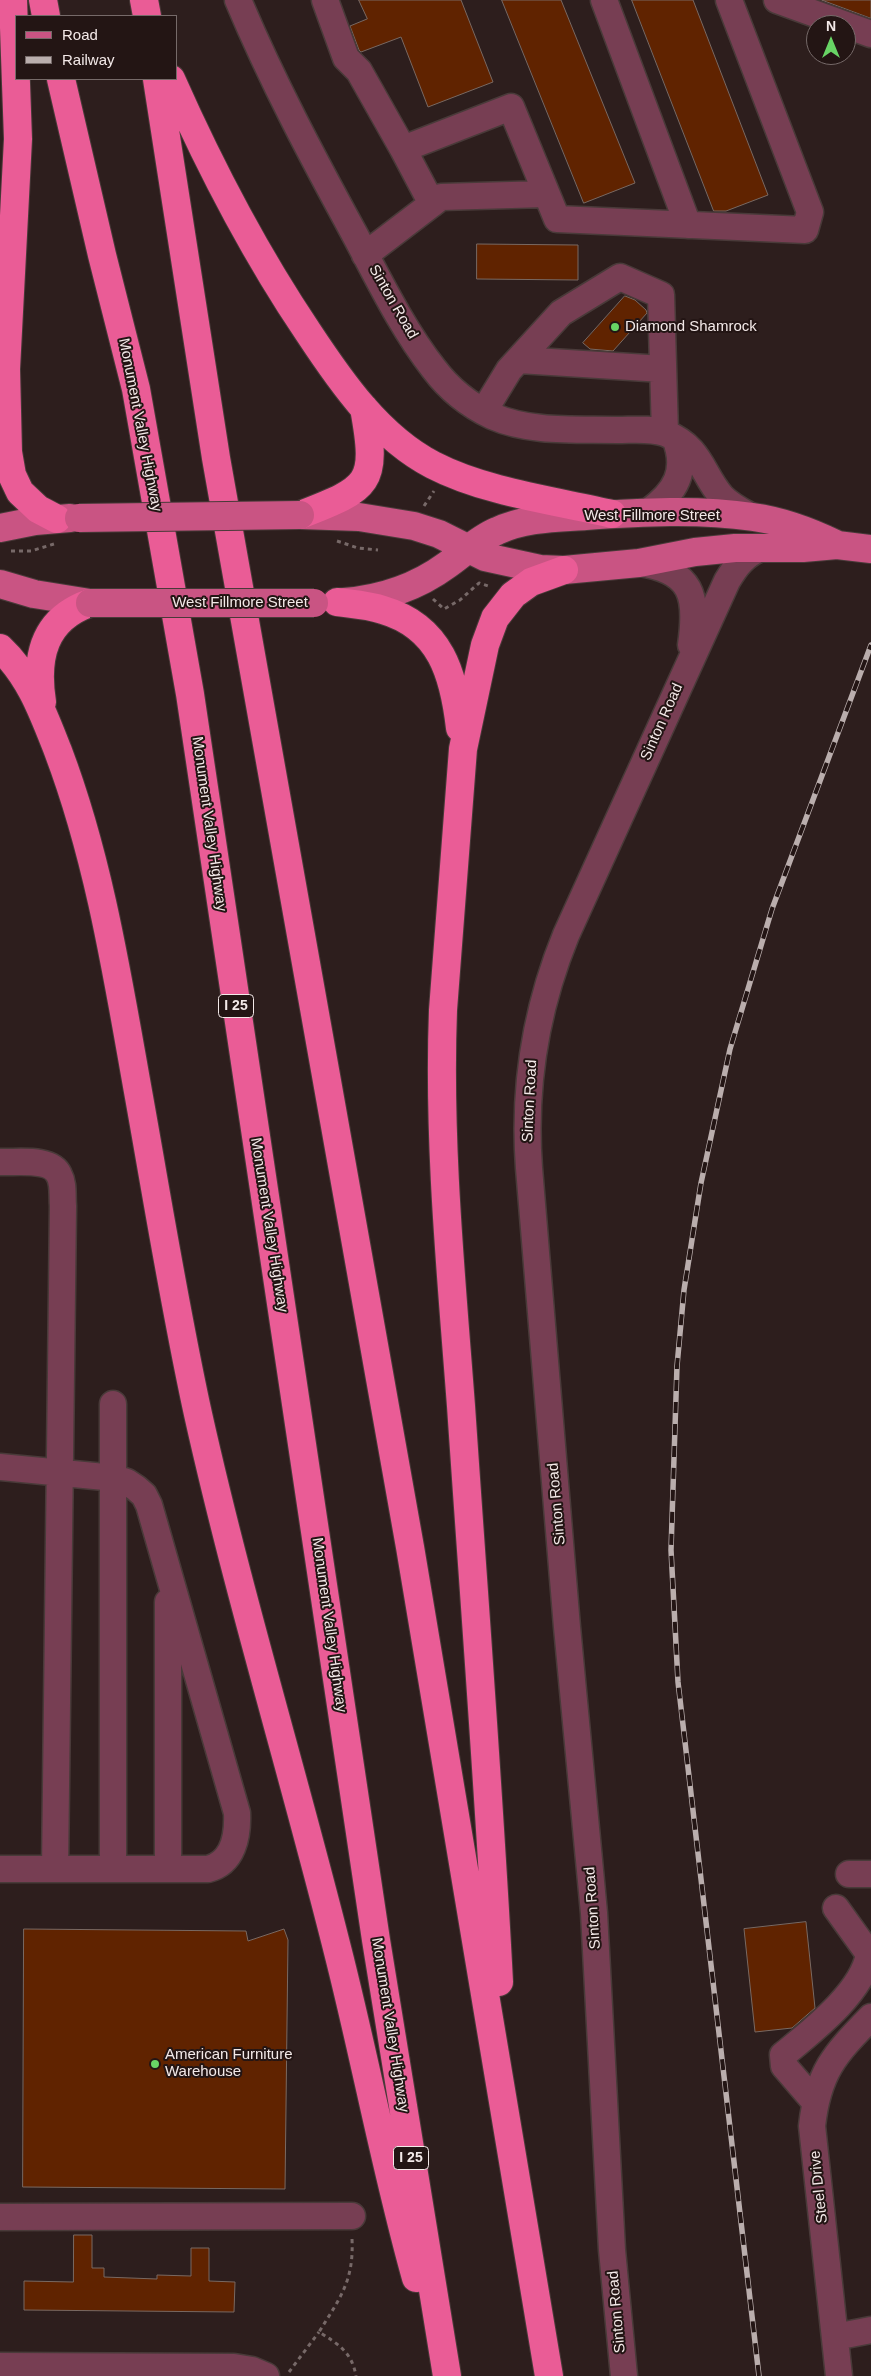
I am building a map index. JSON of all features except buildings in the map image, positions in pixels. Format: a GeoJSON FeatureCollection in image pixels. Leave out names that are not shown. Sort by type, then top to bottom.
{"type":"FeatureCollection","features":[{"type":"Feature","properties":{"kind":"highway"},"geometry":{"type":"LineString","coordinates":[[13,0],[15,56]]}},
{"type":"Feature","properties":{"kind":"highway"},"geometry":{"type":"LineString","coordinates":[[43,0],[46,15]]}},
{"type":"Feature","properties":{"kind":"highway"},"geometry":{"type":"LineString","coordinates":[[144,0],[147,15]]}},
{"type":"Feature","properties":{"kind":"highway"},"geometry":{"type":"LineString","coordinates":[[16,80],[18,139],[6,369],[7,442],[12,475],[26,500],[64,527]]}},
{"type":"Feature","properties":{"kind":"highway","name":"Monument Valley Highway"},"geometry":{"type":"LineString","coordinates":[[61,80],[102,255],[136,389],[190,694],[376,1940],[447,2376]]}},
{"type":"Feature","properties":{"kind":"highway"},"geometry":{"type":"LineString","coordinates":[[157,80],[216,458],[410,1546],[549,2376]]}},
{"type":"Feature","properties":{"kind":"highway"},"geometry":{"type":"LineString","coordinates":[[171,80],[195,132],[259,257],[331,367],[364,408],[408,448],[433,465],[460,477],[488,486],[612,514]]}},
{"type":"Feature","properties":{"kind":"highway"},"geometry":{"type":"LineString","coordinates":[[0,404],[6,369]]}},
{"type":"Feature","properties":{"kind":"highway"},"geometry":{"type":"LineString","coordinates":[[300,515],[344,497],[363,481],[371,455],[364,408]]}},
{"type":"Feature","properties":{"kind":"highway"},"geometry":{"type":"LineString","coordinates":[[505,2108],[495,1916],[444,1159],[443,1010],[463,749],[481,660],[495,618],[507,601],[521,588],[538,579],[564,570]]}},
{"type":"Feature","properties":{"kind":"highway"},"geometry":{"type":"LineString","coordinates":[[326,602],[382,609],[414,624],[429,637],[447,665],[453,684],[463,749]]}},
{"type":"Feature","properties":{"kind":"highway"},"geometry":{"type":"LineString","coordinates":[[43,713],[40,671],[46,641],[63,617],[78,607],[90,603]]}},
{"type":"Feature","properties":{"kind":"highway"},"geometry":{"type":"LineString","coordinates":[[0,648],[24,675],[43,713],[79,813],[102,900],[186,1356],[224,1523],[338,1951],[394,2200],[443,2376]]}},
{"type":"Feature","properties":{"kind":"main road","name":"West Fillmore Street"},"geometry":{"type":"LineString","coordinates":[[0,584],[34,594],[90,603],[326,602],[374,597],[411,585],[439,571],[486,536],[517,523],[540,519],[648,512],[752,516],[801,528],[837,545]]}},
{"type":"Feature","properties":{"kind":"main road","name":"West Fillmore Street"},"geometry":{"type":"LineString","coordinates":[[1,540],[64,527],[300,515],[359,517],[398,522],[434,531],[468,549],[498,561],[540,569],[564,570],[639,563],[695,552],[761,548],[803,548],[837,545],[871,549]]}},
{"type":"Feature","properties":{"kind":"street","name":"Sinton Road"},"geometry":{"type":"LineString","coordinates":[[238,0],[295,123],[365,255],[409,333],[434,369],[457,394],[484,411],[511,422],[536,427],[647,430],[670,436]]}},
{"type":"Feature","properties":{"kind":"street"},"geometry":{"type":"LineString","coordinates":[[325,0],[346,58],[359,71],[432,204]]}},
{"type":"Feature","properties":{"kind":"street"},"geometry":{"type":"LineString","coordinates":[[604,0],[688,225]]}},
{"type":"Feature","properties":{"kind":"street"},"geometry":{"type":"LineString","coordinates":[[777,0],[871,34]]}},
{"type":"Feature","properties":{"kind":"street"},"geometry":{"type":"LineString","coordinates":[[403,149],[510,107],[557,219],[805,230],[810,212],[735,1]]}},
{"type":"Feature","properties":{"kind":"street"},"geometry":{"type":"LineString","coordinates":[[365,255],[441,197],[546,194]]}},
{"type":"Feature","properties":{"kind":"street"},"geometry":{"type":"LineString","coordinates":[[484,411],[510,370],[561,313],[620,277],[662,295],[663,368],[670,436],[682,459],[676,482],[666,498],[648,512]]}},
{"type":"Feature","properties":{"kind":"street"},"geometry":{"type":"LineString","coordinates":[[519,360],[663,368]]}},
{"type":"Feature","properties":{"kind":"street"},"geometry":{"type":"LineString","coordinates":[[670,436],[695,455],[723,498],[736,509],[752,516]]}},
{"type":"Feature","properties":{"kind":"street","name":"Sinton Road"},"geometry":{"type":"LineString","coordinates":[[624,2376],[612,2250],[594,1913],[530,1178],[527,1105],[537,1024],[554,963],[732,572],[747,555],[761,548]]}},
{"type":"Feature","properties":{"kind":"street","name":"Sinton Road"},"geometry":{"type":"LineString","coordinates":[[639,563],[671,571],[682,580],[690,593],[693,603],[694,622],[689,663]]}},
{"type":"Feature","properties":{"kind":"street"},"geometry":{"type":"LineString","coordinates":[[0,1162],[48,1165],[59,1173],[62,1182],[55,1869]]}},
{"type":"Feature","properties":{"kind":"street"},"geometry":{"type":"LineString","coordinates":[[113,1404],[113,1869]]}},
{"type":"Feature","properties":{"kind":"street"},"geometry":{"type":"LineString","coordinates":[[0,1466],[113,1478],[127,1482],[144,1495],[149,1506],[237,1813],[237,1824],[230,1853],[225,1861],[218,1866],[168,1869],[0,1869]]}},
{"type":"Feature","properties":{"kind":"street"},"geometry":{"type":"LineString","coordinates":[[168,1572],[168,1869]]}},
{"type":"Feature","properties":{"kind":"street"},"geometry":{"type":"LineString","coordinates":[[815,2102],[784,2066],[783,2055],[832,2013],[867,1968],[869,1954],[836,1908]]}},
{"type":"Feature","properties":{"kind":"street","name":"Steel Drive"},"geometry":{"type":"LineString","coordinates":[[839,2376],[812,2126],[819,2085],[840,2049],[871,2017]]}},
{"type":"Feature","properties":{"kind":"street"},"geometry":{"type":"LineString","coordinates":[[0,2217],[352,2216]]}},
{"type":"Feature","properties":{"kind":"street"},"geometry":{"type":"LineString","coordinates":[[835,2337],[871,2330]]}},
{"type":"Feature","properties":{"kind":"street"},"geometry":{"type":"LineString","coordinates":[[0,2366],[234,2367],[252,2370],[266,2376]]}},
{"type":"Feature","properties":{"kind":"path"},"geometry":{"type":"LineString","coordinates":[[421,510],[437,488]]}},
{"type":"Feature","properties":{"kind":"path"},"geometry":{"type":"LineString","coordinates":[[1,540],[31,551],[64,527]]}},
{"type":"Feature","properties":{"kind":"path"},"geometry":{"type":"LineString","coordinates":[[331,540],[358,548],[378,550]]}},
{"type":"Feature","properties":{"kind":"path"},"geometry":{"type":"LineString","coordinates":[[432,598],[444,609],[460,600],[480,583],[488,585],[497,592]]}},
{"type":"Feature","properties":{"kind":"path"},"geometry":{"type":"LineString","coordinates":[[286,2376],[319,2332],[344,2291],[351,2273],[353,2255],[352,2216]]}},
{"type":"Feature","properties":{"kind":"path"},"geometry":{"type":"LineString","coordinates":[[319,2332],[343,2347],[352,2358],[356,2376]]}},
{"type":"Feature","properties":{"kind":"railway"},"geometry":{"type":"LineString","coordinates":[[759,2376],[678,1682],[671,1550],[677,1366],[684,1290],[701,1183],[730,1049],[772,909],[871,645]]}},
{"type":"Feature","properties":{"kind":"place","name":"Diamond Shamrock"},"geometry":{"type":"Point","coordinates":[615,327]}},
{"type":"Feature","properties":{"kind":"place","name":"American Furniture Warehouse"},"geometry":{"type":"Point","coordinates":[155,2064]}}]}
